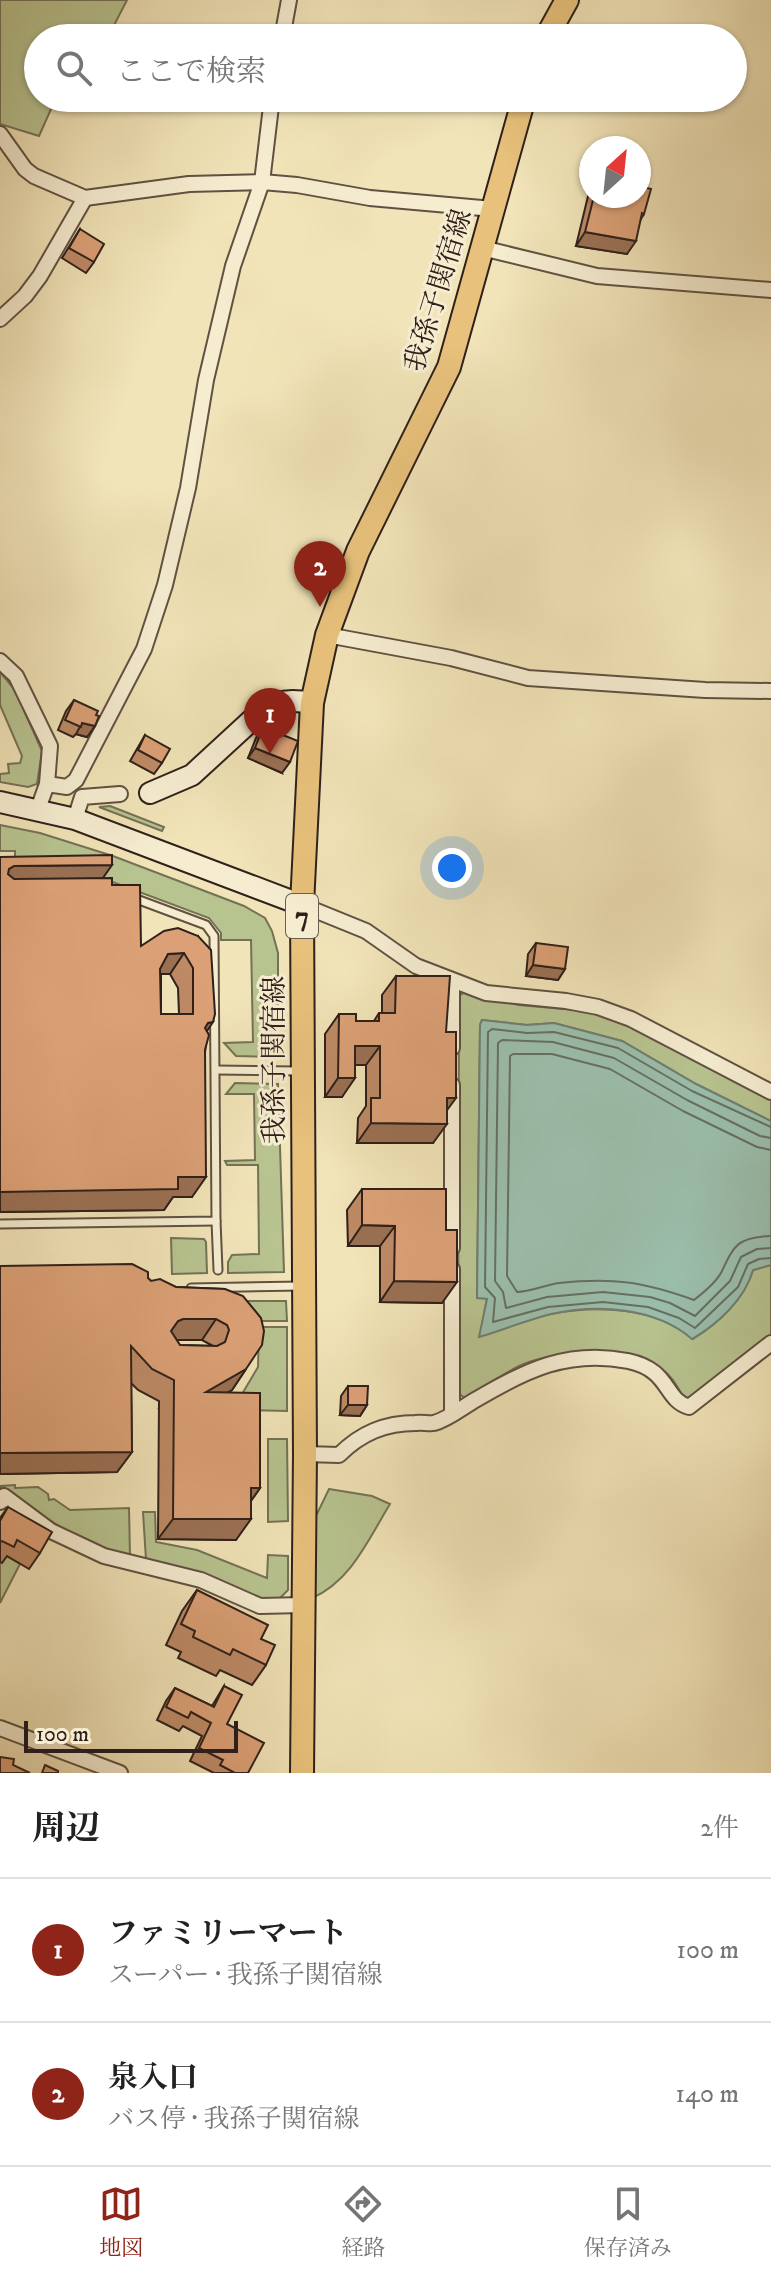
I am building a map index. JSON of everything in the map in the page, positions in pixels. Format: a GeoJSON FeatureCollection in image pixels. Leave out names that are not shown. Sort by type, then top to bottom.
{"type":"FeatureCollection","features":[{"type":"Feature","properties":{"kind":"main road"},"geometry":{"type":"LineString","coordinates":[[554,24],[567,0]]}},
{"type":"Feature","properties":{"kind":"main road","name":"我孫子関宿線"},"geometry":{"type":"LineString","coordinates":[[302,1773],[305,1286],[302,905],[312,703],[327,635],[358,551],[449,367],[520,112]]}},
{"type":"Feature","properties":{"kind":"street"},"geometry":{"type":"LineString","coordinates":[[285,24],[289,0]]}},
{"type":"Feature","properties":{"kind":"street"},"geometry":{"type":"LineString","coordinates":[[47,784],[67,787],[76,780],[144,649],[165,585],[188,488],[206,380],[233,266],[262,182],[270,112]]}},
{"type":"Feature","properties":{"kind":"street"},"geometry":{"type":"LineString","coordinates":[[0,134],[25,169],[34,176],[85,198],[189,184],[262,182],[370,198],[493,209]]}},
{"type":"Feature","properties":{"kind":"street"},"geometry":{"type":"LineString","coordinates":[[0,319],[25,296],[40,276],[85,198]]}},
{"type":"Feature","properties":{"kind":"street"},"geometry":{"type":"LineString","coordinates":[[482,248],[597,276],[771,290]]}},
{"type":"Feature","properties":{"kind":"street"},"geometry":{"type":"LineString","coordinates":[[327,635],[451,658],[528,678],[705,690],[771,691]]}},
{"type":"Feature","properties":{"kind":"street"},"geometry":{"type":"LineString","coordinates":[[0,661],[16,676],[50,746],[47,784],[38,809]]}},
{"type":"Feature","properties":{"kind":"street"},"geometry":{"type":"LineString","coordinates":[[150,793],[192,775],[267,706],[295,700],[312,703]]}},
{"type":"Feature","properties":{"kind":"street"},"geometry":{"type":"LineString","coordinates":[[75,819],[82,797],[120,794]]}},
{"type":"Feature","properties":{"kind":"street"},"geometry":{"type":"LineString","coordinates":[[0,802],[75,819],[302,905],[366,931],[416,966],[486,993],[598,1007],[631,1019],[771,1092]]}},
{"type":"Feature","properties":{"kind":"street"},"geometry":{"type":"LineString","coordinates":[[452,981],[452,1413]]}},
{"type":"Feature","properties":{"kind":"street"},"geometry":{"type":"LineString","coordinates":[[305,1454],[339,1455],[358,1438],[387,1425],[433,1424],[522,1372],[562,1361],[604,1357],[644,1365],[654,1370],[679,1403],[689,1407],[771,1343]]}},
{"type":"Feature","properties":{"kind":"street"},"geometry":{"type":"LineString","coordinates":[[0,1502],[4,1496],[51,1531],[104,1556],[201,1580],[260,1606],[303,1605]]}},
{"type":"Feature","properties":{"kind":"street"},"geometry":{"type":"LineString","coordinates":[[0,1728],[120,1773]]}},
{"type":"Feature","properties":{"kind":"lane"},"geometry":{"type":"LineString","coordinates":[[116,891],[206,925],[214,936],[218,1270]]}},
{"type":"Feature","properties":{"kind":"lane"},"geometry":{"type":"LineString","coordinates":[[206,1049],[216,1050]]}},
{"type":"Feature","properties":{"kind":"lane"},"geometry":{"type":"LineString","coordinates":[[216,1070],[303,1071]]}},
{"type":"Feature","properties":{"kind":"lane"},"geometry":{"type":"LineString","coordinates":[[0,1224],[216,1221]]}},
{"type":"Feature","properties":{"kind":"lane"},"geometry":{"type":"LineString","coordinates":[[182,1288],[305,1286]]}},
{"type":"Feature","properties":{"kind":"green space"},"geometry":{"type":"Polygon","coordinates":[[[0,0],[127,0],[115,24],[24,24],[24,112],[50,112],[39,136],[0,124],[0,0]]]}},
{"type":"Feature","properties":{"kind":"green space"},"geometry":{"type":"Polygon","coordinates":[[[0,672],[15,690],[42,751],[37,784],[28,787],[0,782],[0,774],[9,773],[8,764],[20,763],[22,756],[0,705],[0,672]]]}},
{"type":"Feature","properties":{"kind":"green space"},"geometry":{"type":"Polygon","coordinates":[[[110,806],[164,827],[162,831],[99,807],[110,806]]]}},
{"type":"Feature","properties":{"kind":"green space"},"geometry":{"type":"Polygon","coordinates":[[[0,825],[40,833],[113,856],[244,906],[265,918],[278,953],[278,1057],[236,1056],[224,1043],[253,1042],[251,940],[221,940],[221,933],[209,918],[110,881],[15,877],[15,851],[0,851],[0,825]]]}},
{"type":"Feature","properties":{"kind":"green space"},"geometry":{"type":"Polygon","coordinates":[[[465,992],[519,1005],[598,1012],[627,1022],[771,1099],[771,1121],[696,1084],[622,1041],[554,1023],[527,1025],[482,1020],[480,1025],[477,1297],[487,1298],[480,1336],[551,1314],[607,1310],[661,1320],[693,1339],[729,1309],[744,1290],[753,1270],[771,1265],[771,1335],[691,1398],[684,1398],[669,1375],[648,1362],[591,1353],[551,1356],[533,1361],[465,1398],[458,1393],[459,996],[465,992]]]}},
{"type":"Feature","properties":{"kind":"green space"},"geometry":{"type":"Polygon","coordinates":[[[235,1083],[278,1084],[284,1272],[228,1273],[232,1255],[259,1254],[258,1165],[227,1165],[225,1161],[255,1160],[254,1094],[226,1094],[235,1083]]]}},
{"type":"Feature","properties":{"kind":"green space"},"geometry":{"type":"Polygon","coordinates":[[[171,1238],[204,1239],[207,1273],[172,1274],[171,1238]]]}},
{"type":"Feature","properties":{"kind":"green space"},"geometry":{"type":"Polygon","coordinates":[[[168,1301],[286,1301],[287,1321],[234,1321],[168,1301]]]}},
{"type":"Feature","properties":{"kind":"green space"},"geometry":{"type":"Polygon","coordinates":[[[259,1327],[287,1327],[287,1411],[159,1408],[161,1405],[242,1394],[258,1367],[259,1327]]]}},
{"type":"Feature","properties":{"kind":"green space"},"geometry":{"type":"Polygon","coordinates":[[[268,1439],[287,1439],[288,1521],[268,1522],[268,1439]]]}},
{"type":"Feature","properties":{"kind":"green space"},"geometry":{"type":"Polygon","coordinates":[[[15,1485],[15,1488],[38,1487],[48,1494],[49,1500],[54,1499],[70,1510],[129,1508],[130,1556],[79,1537],[47,1519],[2,1486],[0,1488],[0,1486],[15,1485]]]}},
{"type":"Feature","properties":{"kind":"green space"},"geometry":{"type":"Polygon","coordinates":[[[329,1489],[372,1496],[390,1504],[348,1570],[326,1591],[312,1598],[313,1522],[329,1489]]]}},
{"type":"Feature","properties":{"kind":"green space"},"geometry":{"type":"Polygon","coordinates":[[[143,1512],[155,1512],[156,1542],[197,1550],[267,1578],[268,1555],[288,1556],[288,1590],[280,1598],[261,1599],[146,1560],[143,1512]]]}},
{"type":"Feature","properties":{"kind":"green space"},"geometry":{"type":"Polygon","coordinates":[[[6,1556],[20,1564],[0,1603],[0,1562],[6,1556]]]}},
{"type":"Feature","properties":{"kind":"water"},"geometry":{"type":"Polygon","coordinates":[[[482,1020],[527,1025],[554,1023],[622,1041],[696,1084],[771,1121],[771,1265],[753,1270],[737,1301],[711,1326],[692,1339],[677,1328],[644,1314],[588,1309],[551,1314],[479,1337],[487,1299],[477,1298],[482,1020]]]}},
{"type":"Feature","properties":{"kind":"building"},"geometry":{"type":"Polygon","coordinates":[[[591,208],[646,208],[636,241],[585,232],[591,208]]]}},
{"type":"Feature","properties":{"kind":"building"},"geometry":{"type":"Polygon","coordinates":[[[80,229],[104,244],[94,262],[69,248],[80,229]]]}},
{"type":"Feature","properties":{"kind":"building"},"geometry":{"type":"Polygon","coordinates":[[[74,700],[98,711],[95,726],[82,723],[81,727],[65,720],[74,700]]]}},
{"type":"Feature","properties":{"kind":"building"},"geometry":{"type":"Polygon","coordinates":[[[263,727],[298,741],[290,762],[255,748],[263,727]]]}},
{"type":"Feature","properties":{"kind":"building"},"geometry":{"type":"Polygon","coordinates":[[[145,735],[170,749],[162,763],[138,750],[145,735]]]}},
{"type":"Feature","properties":{"kind":"building"},"geometry":{"type":"Polygon","coordinates":[[[112,855],[112,865],[14,866],[8,874],[14,879],[112,878],[112,885],[140,885],[141,946],[164,931],[178,928],[198,936],[211,950],[215,1014],[213,1022],[205,1028],[209,1035],[205,1050],[206,1177],[178,1177],[178,1189],[0,1192],[0,857],[112,855]],[[184,953],[168,954],[160,969],[161,1014],[193,1014],[193,968],[184,953]]]}},
{"type":"Feature","properties":{"kind":"building"},"geometry":{"type":"Polygon","coordinates":[[[536,943],[568,947],[565,969],[533,965],[536,943]]]}},
{"type":"Feature","properties":{"kind":"building"},"geometry":{"type":"Polygon","coordinates":[[[396,976],[450,976],[446,1032],[456,1032],[456,1098],[447,1098],[447,1124],[371,1123],[371,1098],[380,1098],[380,1046],[355,1046],[355,1078],[338,1078],[339,1014],[356,1014],[356,1021],[379,1021],[379,1013],[395,1013],[396,976]]]}},
{"type":"Feature","properties":{"kind":"building"},"geometry":{"type":"Polygon","coordinates":[[[362,1189],[446,1189],[446,1230],[457,1230],[457,1282],[394,1281],[395,1226],[362,1225],[362,1189]]]}},
{"type":"Feature","properties":{"kind":"building"},"geometry":{"type":"Polygon","coordinates":[[[132,1264],[148,1272],[151,1281],[160,1279],[176,1287],[225,1289],[243,1296],[261,1318],[264,1331],[262,1345],[246,1369],[206,1392],[260,1393],[260,1488],[251,1488],[251,1519],[173,1519],[174,1380],[152,1369],[131,1346],[132,1452],[0,1453],[0,1266],[132,1264]],[[183,1319],[171,1331],[180,1345],[217,1346],[225,1342],[229,1330],[227,1325],[216,1319],[183,1319]]]}},
{"type":"Feature","properties":{"kind":"building"},"geometry":{"type":"Polygon","coordinates":[[[348,1386],[368,1386],[367,1405],[348,1405],[348,1386]]]}},
{"type":"Feature","properties":{"kind":"building"},"geometry":{"type":"Polygon","coordinates":[[[8,1507],[52,1532],[40,1553],[17,1540],[14,1547],[0,1542],[0,1521],[8,1507]]]}},
{"type":"Feature","properties":{"kind":"building"},"geometry":{"type":"Polygon","coordinates":[[[197,1590],[268,1625],[261,1639],[275,1645],[266,1665],[233,1649],[230,1655],[193,1637],[195,1631],[181,1624],[197,1590]]]}},
{"type":"Feature","properties":{"kind":"building"},"geometry":{"type":"Polygon","coordinates":[[[224,1686],[242,1695],[227,1724],[264,1743],[248,1773],[235,1773],[220,1765],[223,1760],[199,1748],[211,1723],[191,1712],[188,1718],[166,1707],[175,1688],[214,1707],[224,1686]]]}},
{"type":"Feature","properties":{"kind":"building"},"geometry":{"type":"Polygon","coordinates":[[[0,1757],[14,1759],[13,1765],[30,1773],[0,1773],[0,1757]]]}},
{"type":"Feature","properties":{"kind":"building"},"geometry":{"type":"Polygon","coordinates":[[[45,1765],[58,1771],[58,1773],[42,1773],[45,1765]]]}},
{"type":"Feature","properties":{"kind":"place","name":"泉入口"},"geometry":{"type":"Point","coordinates":[320,607]}},
{"type":"Feature","properties":{"kind":"place","name":"ファミリーマート"},"geometry":{"type":"Point","coordinates":[270,754]}}]}
